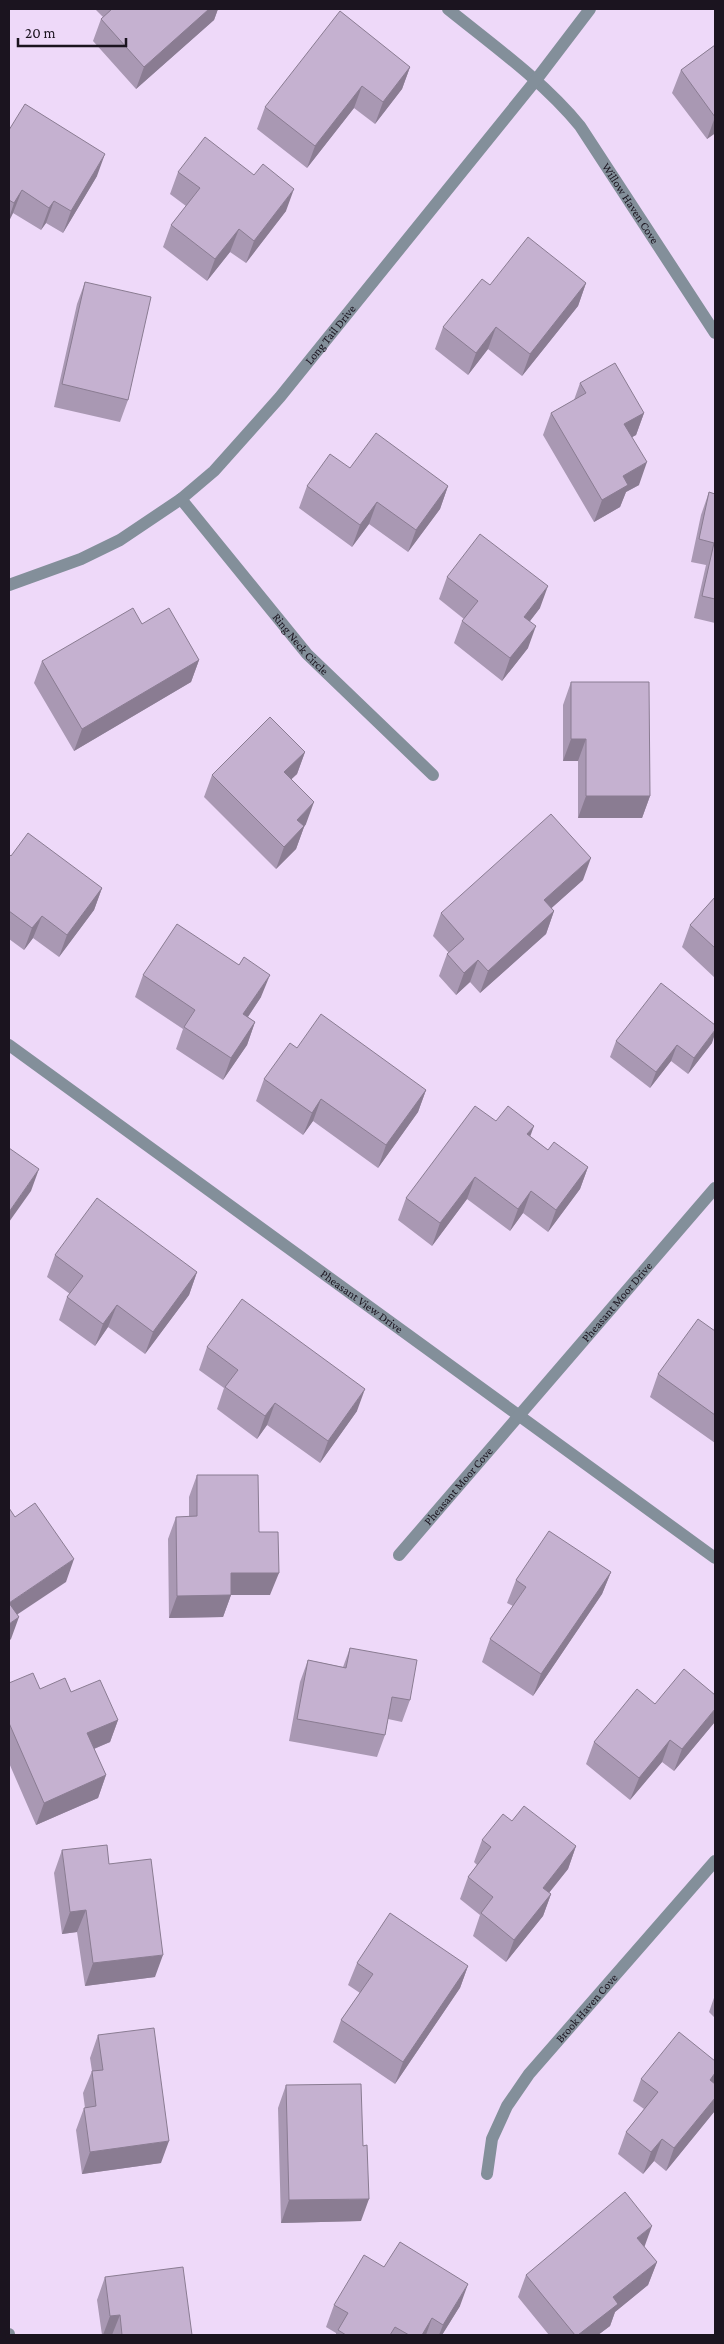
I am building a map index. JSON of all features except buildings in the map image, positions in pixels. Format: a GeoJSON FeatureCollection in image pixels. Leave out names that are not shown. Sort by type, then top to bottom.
{"type":"FeatureCollection","features":[{"type":"Feature","properties":{"kind":"street","name":"Willow Haven Cove"},"geometry":{"type":"LineString","coordinates":[[448,9],[536,80],[562,104],[595,147],[715,333]]}},
{"type":"Feature","properties":{"kind":"street","name":"Long Tail Drive"},"geometry":{"type":"LineString","coordinates":[[10,581],[81,559],[120,540],[181,499],[214,471],[249,434],[536,80],[590,9]]}},
{"type":"Feature","properties":{"kind":"street","name":"Ring Neck Circle"},"geometry":{"type":"LineString","coordinates":[[181,499],[307,654],[433,775]]}},
{"type":"Feature","properties":{"kind":"street","name":"Pheasant View Drive"},"geometry":{"type":"LineString","coordinates":[[9,1045],[715,1558]]}},
{"type":"Feature","properties":{"kind":"street","name":"Pheasant Moor Drive"},"geometry":{"type":"LineString","coordinates":[[519,1416],[715,1188]]}},
{"type":"Feature","properties":{"kind":"street","name":"Pheasant Moor Cove"},"geometry":{"type":"LineString","coordinates":[[399,1555],[519,1416]]}},
{"type":"Feature","properties":{"kind":"street","name":"Brook Haven Cove"},"geometry":{"type":"LineString","coordinates":[[486,2174],[492,2139],[507,2106],[529,2074],[715,1861]]}}]}
